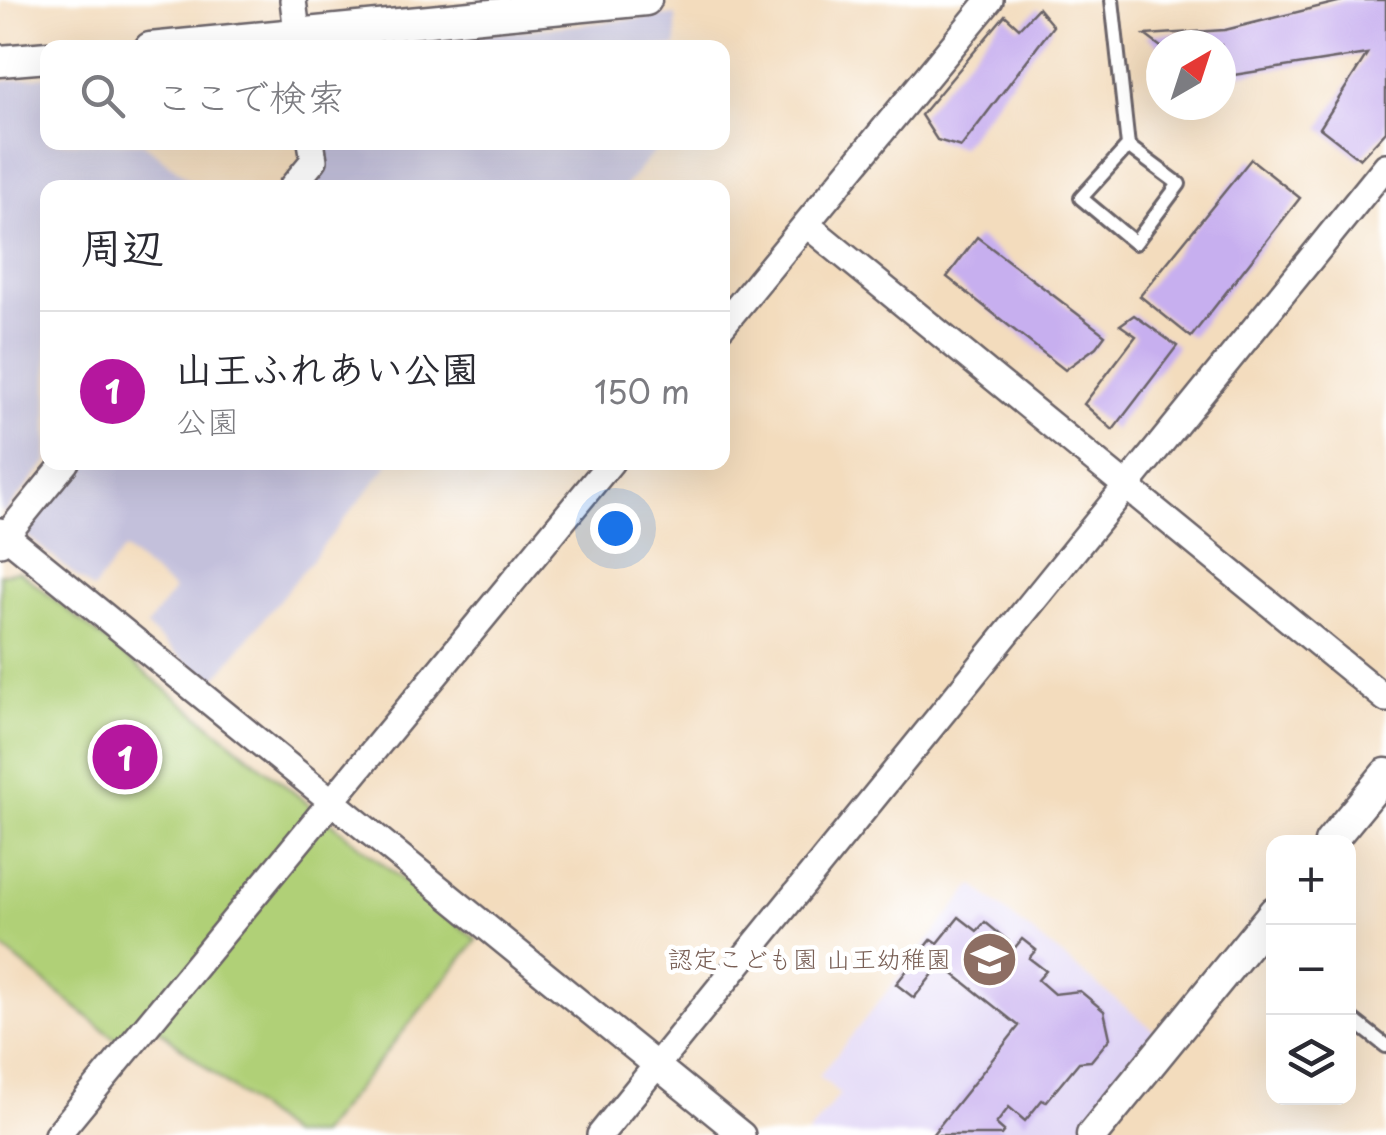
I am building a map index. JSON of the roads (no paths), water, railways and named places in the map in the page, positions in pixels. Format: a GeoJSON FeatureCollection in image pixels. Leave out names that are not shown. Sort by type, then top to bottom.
{"type":"FeatureCollection","features":[{"type":"Feature","properties":{"kind":"street"},"geometry":{"type":"LineString","coordinates":[[293,0],[298,40]]}},
{"type":"Feature","properties":{"kind":"street"},"geometry":{"type":"LineString","coordinates":[[306,40],[646,0]]}},
{"type":"Feature","properties":{"kind":"street"},"geometry":{"type":"LineString","coordinates":[[730,316],[990,0]]}},
{"type":"Feature","properties":{"kind":"street"},"geometry":{"type":"LineString","coordinates":[[0,61],[40,58]]}},
{"type":"Feature","properties":{"kind":"street"},"geometry":{"type":"LineString","coordinates":[[298,180],[314,160],[313,150]]}},
{"type":"Feature","properties":{"kind":"street"},"geometry":{"type":"LineString","coordinates":[[600,1135],[1386,166]]}},
{"type":"Feature","properties":{"kind":"street"},"geometry":{"type":"LineString","coordinates":[[806,224],[1128,484],[1386,700]]}},
{"type":"Feature","properties":{"kind":"street"},"geometry":{"type":"LineString","coordinates":[[59,470],[2,537],[742,1135]]}},
{"type":"Feature","properties":{"kind":"street"},"geometry":{"type":"LineString","coordinates":[[57,1135],[604,470]]}},
{"type":"Feature","properties":{"kind":"street"},"geometry":{"type":"LineString","coordinates":[[1336,835],[1386,774]]}},
{"type":"Feature","properties":{"kind":"street"},"geometry":{"type":"LineString","coordinates":[[1092,1135],[1266,922]]}},
{"type":"Feature","properties":{"kind":"lane"},"geometry":{"type":"LineString","coordinates":[[1112,0],[1128,146],[1179,184],[1134,243],[1082,198],[1128,146]]}},
{"type":"Feature","properties":{"kind":"lane"},"geometry":{"type":"LineString","coordinates":[[1356,1022],[1386,1046]]}},
{"type":"Feature","properties":{"kind":"place","name":"山王ふれあい公園"},"geometry":{"type":"Point","coordinates":[125,757]}},
{"type":"Feature","properties":{"kind":"place","name":"認定こども園 山王幼稚園"},"geometry":{"type":"Point","coordinates":[990,959]}}]}
